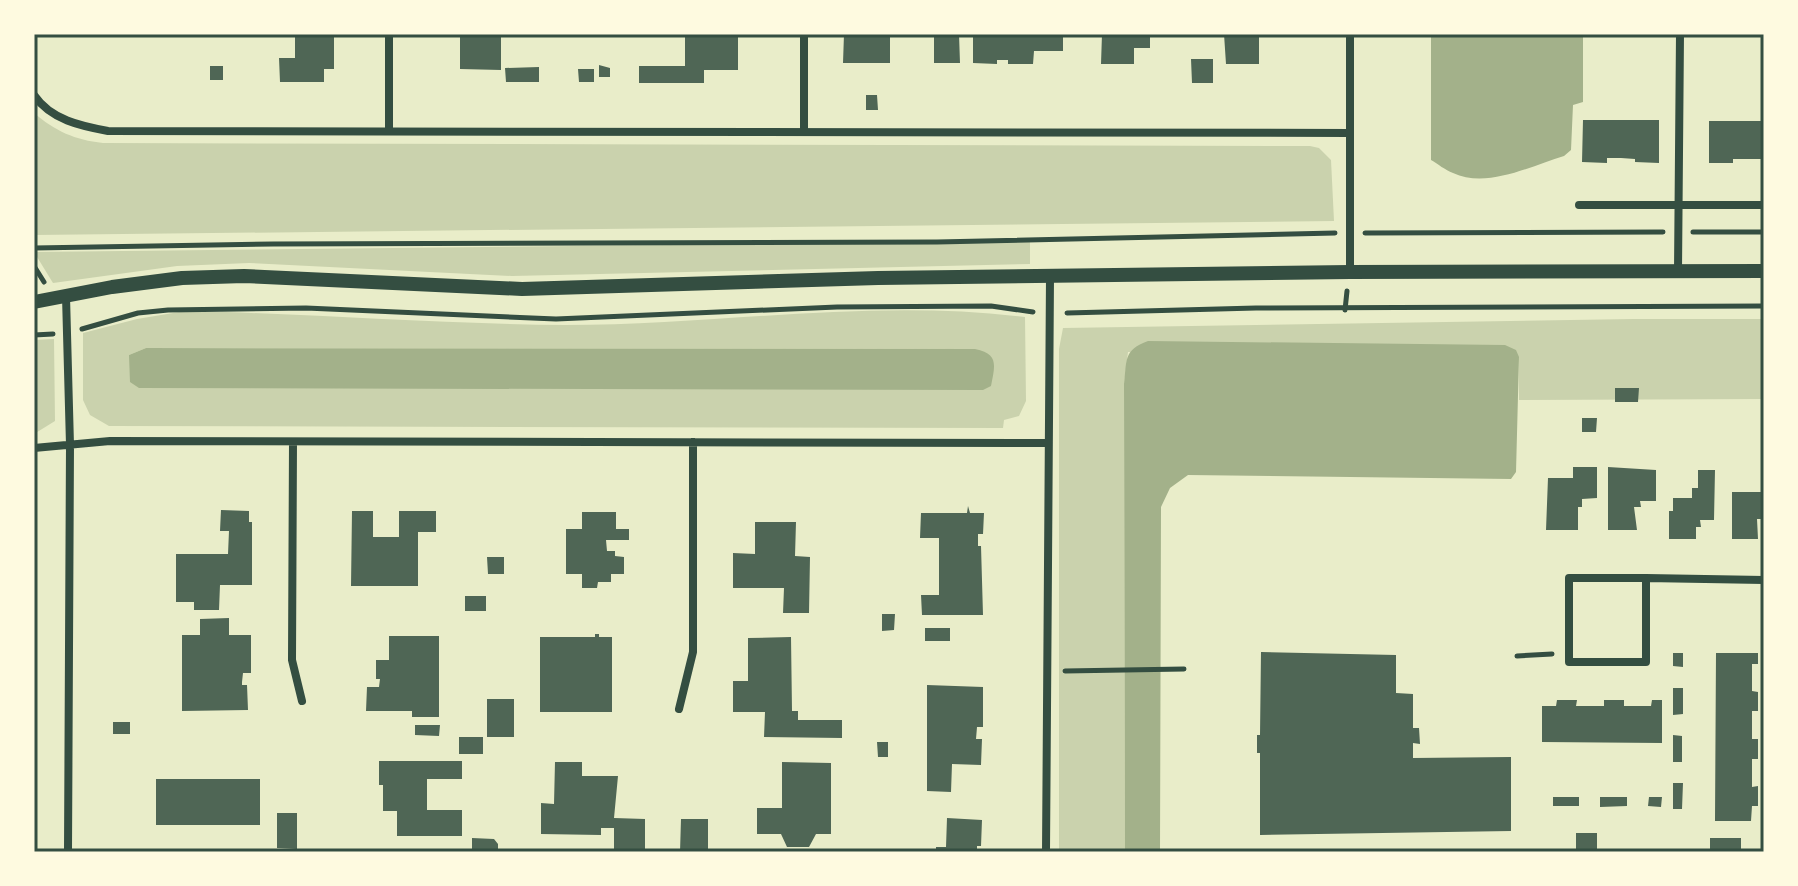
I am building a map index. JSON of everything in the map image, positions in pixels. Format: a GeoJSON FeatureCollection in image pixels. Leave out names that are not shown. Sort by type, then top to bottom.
{"type":"FeatureCollection","features":[{"type":"Feature","properties":{"kind":"street"},"geometry":{"type":"LineString","coordinates":[[389,34],[389,131]]}},
{"type":"Feature","properties":{"kind":"street"},"geometry":{"type":"LineString","coordinates":[[804,34],[804,132]]}},
{"type":"Feature","properties":{"kind":"street"},"geometry":{"type":"LineString","coordinates":[[1350,34],[1350,272]]}},
{"type":"Feature","properties":{"kind":"street"},"geometry":{"type":"LineString","coordinates":[[1678,271],[1680,34]]}},
{"type":"Feature","properties":{"kind":"street"},"geometry":{"type":"LineString","coordinates":[[34,95],[38,102],[70,124],[108,131],[1350,133]]}},
{"type":"Feature","properties":{"kind":"street"},"geometry":{"type":"LineString","coordinates":[[1579,205],[1764,205]]}},
{"type":"Feature","properties":{"kind":"street"},"geometry":{"type":"LineString","coordinates":[[34,302],[112,287],[244,276],[522,289],[878,278],[1764,271]]}},
{"type":"Feature","properties":{"kind":"street"},"geometry":{"type":"LineString","coordinates":[[1046,852],[1050,277]]}},
{"type":"Feature","properties":{"kind":"street"},"geometry":{"type":"LineString","coordinates":[[66,296],[70,445],[68,852]]}},
{"type":"Feature","properties":{"kind":"street"},"geometry":{"type":"LineString","coordinates":[[34,448],[110,441],[1048,443]]}},
{"type":"Feature","properties":{"kind":"street"},"geometry":{"type":"LineString","coordinates":[[293,442],[292,660],[302,701]]}},
{"type":"Feature","properties":{"kind":"street"},"geometry":{"type":"LineString","coordinates":[[679,709],[693,652],[693,442]]}},
{"type":"Feature","properties":{"kind":"street"},"geometry":{"type":"LineString","coordinates":[[1646,578],[1646,662],[1569,662],[1569,578],[1646,578],[1764,580]]}},
{"type":"Feature","properties":{"kind":"path"},"geometry":{"type":"LineString","coordinates":[[34,248],[273,244],[937,242],[1350,233],[1764,232]]}},
{"type":"Feature","properties":{"kind":"path"},"geometry":{"type":"LineString","coordinates":[[34,335],[68,333],[138,313],[168,310],[306,308],[556,319],[837,307],[991,306],[1049,314],[1256,308],[1764,306]]}},
{"type":"Feature","properties":{"kind":"path"},"geometry":{"type":"LineString","coordinates":[[1517,656],[1569,653]]}},
{"type":"Feature","properties":{"kind":"path"},"geometry":{"type":"LineString","coordinates":[[1047,671],[1184,669]]}},
{"type":"Feature","properties":{"kind":"shaded area"},"geometry":{"type":"Polygon","coordinates":[[[1431,34],[1583,34],[1583,102],[1573,105],[1571,150],[1564,156],[1523,170],[1480,178],[1453,173],[1431,160],[1431,34]]]}},
{"type":"Feature","properties":{"kind":"shaded area"},"geometry":{"type":"Polygon","coordinates":[[[34,113],[66,134],[103,143],[1310,146],[1319,148],[1331,160],[1334,221],[34,235],[34,113]]]}},
{"type":"Feature","properties":{"kind":"shaded area"},"geometry":{"type":"Polygon","coordinates":[[[1030,241],[1030,264],[512,276],[249,263],[177,266],[53,283],[34,252],[1030,241]]]}},
{"type":"Feature","properties":{"kind":"shaded area"},"geometry":{"type":"Polygon","coordinates":[[[910,310],[1025,317],[1026,401],[1019,416],[1004,420],[1003,428],[109,426],[90,415],[83,400],[83,333],[179,312],[226,312],[565,325],[910,310]],[[146,348],[129,355],[975,349],[146,348]]]}},
{"type":"Feature","properties":{"kind":"shaded area"},"geometry":{"type":"Polygon","coordinates":[[[1764,319],[1764,399],[1519,400],[1519,357],[1128,352],[1124,384],[1125,852],[1059,852],[1059,349],[1063,328],[1764,319]]]}},
{"type":"Feature","properties":{"kind":"shaded area"},"geometry":{"type":"Polygon","coordinates":[[[54,339],[55,421],[34,434],[34,340],[54,339]]]}},
{"type":"Feature","properties":{"kind":"shaded area"},"geometry":{"type":"Polygon","coordinates":[[[1148,341],[1505,345],[1516,350],[1519,357],[1516,472],[1511,479],[1188,475],[1170,488],[1161,507],[1160,852],[1125,852],[1124,384],[1130,352],[1148,341]]]}},
{"type":"Feature","properties":{"kind":"shaded area"},"geometry":{"type":"Polygon","coordinates":[[[146,348],[975,349],[992,357],[994,366],[991,386],[983,390],[139,388],[130,382],[129,355],[146,348]]]}},
{"type":"Feature","properties":{"kind":"building"},"geometry":{"type":"Polygon","coordinates":[[[295,34],[334,34],[334,69],[324,69],[324,82],[280,82],[279,58],[295,58],[295,34]]]}},
{"type":"Feature","properties":{"kind":"building"},"geometry":{"type":"Polygon","coordinates":[[[460,34],[501,34],[501,70],[460,69],[460,34]]]}},
{"type":"Feature","properties":{"kind":"building"},"geometry":{"type":"Polygon","coordinates":[[[685,34],[738,34],[738,70],[704,70],[704,83],[639,83],[639,66],[685,66],[685,34]]]}},
{"type":"Feature","properties":{"kind":"building"},"geometry":{"type":"Polygon","coordinates":[[[844,34],[884,34],[884,37],[890,37],[890,63],[843,63],[844,34]]]}},
{"type":"Feature","properties":{"kind":"building"},"geometry":{"type":"Polygon","coordinates":[[[934,34],[959,34],[960,63],[934,63],[934,34]]]}},
{"type":"Feature","properties":{"kind":"building"},"geometry":{"type":"Polygon","coordinates":[[[973,34],[1063,34],[1063,51],[1034,51],[1033,64],[1008,64],[1008,60],[997,60],[997,64],[973,63],[973,34]]]}},
{"type":"Feature","properties":{"kind":"building"},"geometry":{"type":"Polygon","coordinates":[[[1102,34],[1150,34],[1150,48],[1134,48],[1134,64],[1101,64],[1102,34]]]}},
{"type":"Feature","properties":{"kind":"building"},"geometry":{"type":"Polygon","coordinates":[[[1224,34],[1259,36],[1259,64],[1226,64],[1224,34]]]}},
{"type":"Feature","properties":{"kind":"building"},"geometry":{"type":"Polygon","coordinates":[[[1191,59],[1213,59],[1213,83],[1192,83],[1191,59]]]}},
{"type":"Feature","properties":{"kind":"building"},"geometry":{"type":"Polygon","coordinates":[[[599,65],[610,68],[610,77],[599,77],[599,65]]]}},
{"type":"Feature","properties":{"kind":"building"},"geometry":{"type":"Polygon","coordinates":[[[210,66],[223,66],[223,80],[210,80],[210,66]]]}},
{"type":"Feature","properties":{"kind":"building"},"geometry":{"type":"Polygon","coordinates":[[[539,67],[539,82],[506,82],[505,68],[539,67]]]}},
{"type":"Feature","properties":{"kind":"building"},"geometry":{"type":"Polygon","coordinates":[[[578,69],[594,69],[594,82],[579,82],[578,69]]]}},
{"type":"Feature","properties":{"kind":"building"},"geometry":{"type":"Polygon","coordinates":[[[866,95],[877,95],[878,110],[866,110],[866,95]]]}},
{"type":"Feature","properties":{"kind":"building"},"geometry":{"type":"Polygon","coordinates":[[[1583,120],[1659,120],[1659,163],[1621,158],[1607,158],[1607,163],[1582,162],[1583,120]]]}},
{"type":"Feature","properties":{"kind":"building"},"geometry":{"type":"Polygon","coordinates":[[[1709,121],[1764,121],[1764,159],[1709,163],[1709,121]]]}},
{"type":"Feature","properties":{"kind":"building"},"geometry":{"type":"Polygon","coordinates":[[[1615,388],[1639,388],[1638,402],[1615,402],[1615,388]]]}},
{"type":"Feature","properties":{"kind":"building"},"geometry":{"type":"Polygon","coordinates":[[[1582,418],[1597,418],[1596,432],[1582,432],[1582,418]]]}},
{"type":"Feature","properties":{"kind":"building"},"geometry":{"type":"Polygon","coordinates":[[[1573,467],[1597,467],[1597,498],[1582,499],[1582,507],[1578,507],[1578,530],[1546,530],[1548,478],[1573,478],[1573,467]]]}},
{"type":"Feature","properties":{"kind":"building"},"geometry":{"type":"Polygon","coordinates":[[[1608,467],[1656,470],[1656,501],[1640,501],[1641,507],[1634,507],[1637,530],[1608,530],[1608,467]]]}},
{"type":"Feature","properties":{"kind":"building"},"geometry":{"type":"Polygon","coordinates":[[[1698,470],[1715,470],[1714,520],[1700,520],[1701,527],[1696,527],[1696,539],[1669,539],[1669,511],[1673,511],[1673,498],[1692,498],[1692,488],[1698,488],[1698,470]]]}},
{"type":"Feature","properties":{"kind":"building"},"geometry":{"type":"Polygon","coordinates":[[[1732,492],[1764,492],[1764,519],[1757,519],[1758,539],[1732,539],[1732,492]]]}},
{"type":"Feature","properties":{"kind":"building"},"geometry":{"type":"Polygon","coordinates":[[[968,506],[970,513],[984,513],[983,534],[978,534],[983,615],[922,615],[921,595],[939,595],[939,538],[920,538],[921,513],[967,513],[968,506]]]}},
{"type":"Feature","properties":{"kind":"building"},"geometry":{"type":"Polygon","coordinates":[[[221,510],[249,511],[249,522],[252,522],[252,585],[220,585],[219,610],[194,610],[194,602],[176,602],[176,554],[228,554],[229,531],[220,531],[221,510]]]}},
{"type":"Feature","properties":{"kind":"building"},"geometry":{"type":"Polygon","coordinates":[[[352,511],[373,511],[373,537],[399,537],[399,511],[436,511],[436,532],[418,532],[418,586],[351,586],[352,511]]]}},
{"type":"Feature","properties":{"kind":"building"},"geometry":{"type":"Polygon","coordinates":[[[582,512],[616,512],[616,529],[629,529],[629,540],[606,540],[607,551],[615,551],[615,556],[624,557],[624,574],[611,574],[611,582],[598,582],[597,588],[582,588],[582,574],[566,574],[566,529],[582,529],[582,512]]]}},
{"type":"Feature","properties":{"kind":"building"},"geometry":{"type":"Polygon","coordinates":[[[755,522],[796,522],[795,556],[810,557],[809,613],[783,613],[784,588],[733,588],[733,553],[755,554],[755,522]]]}},
{"type":"Feature","properties":{"kind":"building"},"geometry":{"type":"Polygon","coordinates":[[[487,557],[504,557],[504,574],[488,574],[487,557]]]}},
{"type":"Feature","properties":{"kind":"building"},"geometry":{"type":"Polygon","coordinates":[[[465,596],[486,596],[486,611],[465,611],[465,596]]]}},
{"type":"Feature","properties":{"kind":"building"},"geometry":{"type":"Polygon","coordinates":[[[882,614],[895,614],[894,630],[882,631],[882,614]]]}},
{"type":"Feature","properties":{"kind":"building"},"geometry":{"type":"Polygon","coordinates":[[[229,618],[229,635],[251,635],[251,673],[243,673],[242,682],[242,685],[247,685],[248,710],[182,711],[182,635],[200,635],[200,619],[229,618]]]}},
{"type":"Feature","properties":{"kind":"building"},"geometry":{"type":"Polygon","coordinates":[[[925,628],[950,628],[950,641],[925,641],[925,628]]]}},
{"type":"Feature","properties":{"kind":"building"},"geometry":{"type":"Polygon","coordinates":[[[595,634],[612,637],[612,712],[540,712],[540,637],[595,637],[595,634]]]}},
{"type":"Feature","properties":{"kind":"building"},"geometry":{"type":"Polygon","coordinates":[[[389,636],[439,636],[439,717],[412,717],[412,711],[366,711],[367,687],[379,687],[376,660],[389,660],[389,636]]]}},
{"type":"Feature","properties":{"kind":"building"},"geometry":{"type":"Polygon","coordinates":[[[791,637],[792,711],[798,711],[798,720],[842,720],[842,738],[764,737],[765,712],[733,712],[733,681],[748,681],[748,638],[791,637]]]}},
{"type":"Feature","properties":{"kind":"building"},"geometry":{"type":"Polygon","coordinates":[[[1261,652],[1396,655],[1396,693],[1413,694],[1413,728],[1419,728],[1420,744],[1413,743],[1413,758],[1511,757],[1511,831],[1260,835],[1260,753],[1257,753],[1257,735],[1260,735],[1261,652]]]}},
{"type":"Feature","properties":{"kind":"building"},"geometry":{"type":"Polygon","coordinates":[[[1673,653],[1683,653],[1683,667],[1673,666],[1673,653]]]}},
{"type":"Feature","properties":{"kind":"building"},"geometry":{"type":"Polygon","coordinates":[[[1716,653],[1758,653],[1758,664],[1752,664],[1752,691],[1758,692],[1758,711],[1752,711],[1752,739],[1758,739],[1758,759],[1752,759],[1752,787],[1758,786],[1758,806],[1752,806],[1751,821],[1715,821],[1716,653]]]}},
{"type":"Feature","properties":{"kind":"building"},"geometry":{"type":"Polygon","coordinates":[[[927,685],[983,687],[983,727],[977,727],[976,739],[982,739],[981,765],[952,764],[951,792],[927,791],[927,685]]]}},
{"type":"Feature","properties":{"kind":"building"},"geometry":{"type":"Polygon","coordinates":[[[1673,688],[1683,688],[1683,714],[1673,715],[1673,688]]]}},
{"type":"Feature","properties":{"kind":"building"},"geometry":{"type":"Polygon","coordinates":[[[487,699],[514,699],[514,737],[487,737],[487,699]]]}},
{"type":"Feature","properties":{"kind":"building"},"geometry":{"type":"Polygon","coordinates":[[[1557,700],[1577,700],[1576,706],[1604,706],[1604,700],[1624,700],[1624,706],[1651,706],[1652,700],[1662,700],[1662,743],[1542,742],[1542,706],[1556,706],[1557,700]]]}},
{"type":"Feature","properties":{"kind":"building"},"geometry":{"type":"Polygon","coordinates":[[[113,722],[130,722],[130,734],[113,734],[113,722]]]}},
{"type":"Feature","properties":{"kind":"building"},"geometry":{"type":"Polygon","coordinates":[[[415,725],[440,725],[439,736],[415,735],[415,725]]]}},
{"type":"Feature","properties":{"kind":"building"},"geometry":{"type":"Polygon","coordinates":[[[1673,735],[1682,736],[1682,762],[1673,762],[1673,735]]]}},
{"type":"Feature","properties":{"kind":"building"},"geometry":{"type":"Polygon","coordinates":[[[459,737],[483,737],[483,754],[459,754],[459,737]]]}},
{"type":"Feature","properties":{"kind":"building"},"geometry":{"type":"Polygon","coordinates":[[[877,742],[888,742],[888,757],[878,757],[877,742]]]}},
{"type":"Feature","properties":{"kind":"building"},"geometry":{"type":"Polygon","coordinates":[[[379,761],[462,761],[462,779],[427,779],[427,810],[462,810],[462,836],[397,836],[397,811],[383,811],[379,761]]]}},
{"type":"Feature","properties":{"kind":"building"},"geometry":{"type":"Polygon","coordinates":[[[555,762],[582,762],[582,776],[618,776],[614,818],[645,819],[645,852],[614,851],[614,828],[601,828],[601,835],[541,834],[541,803],[554,804],[555,762]]]}},
{"type":"Feature","properties":{"kind":"building"},"geometry":{"type":"Polygon","coordinates":[[[782,762],[831,763],[831,834],[816,834],[809,847],[787,847],[781,834],[757,834],[757,808],[782,808],[782,762]]]}},
{"type":"Feature","properties":{"kind":"building"},"geometry":{"type":"Polygon","coordinates":[[[156,779],[260,779],[260,825],[156,825],[156,779]]]}},
{"type":"Feature","properties":{"kind":"building"},"geometry":{"type":"Polygon","coordinates":[[[1673,783],[1683,783],[1682,809],[1673,809],[1673,783]]]}},
{"type":"Feature","properties":{"kind":"building"},"geometry":{"type":"Polygon","coordinates":[[[1553,797],[1579,797],[1579,806],[1553,806],[1553,797]]]}},
{"type":"Feature","properties":{"kind":"building"},"geometry":{"type":"Polygon","coordinates":[[[1600,797],[1627,797],[1627,806],[1600,807],[1600,797]]]}},
{"type":"Feature","properties":{"kind":"building"},"geometry":{"type":"Polygon","coordinates":[[[1649,797],[1662,797],[1661,807],[1648,806],[1649,797]]]}},
{"type":"Feature","properties":{"kind":"building"},"geometry":{"type":"Polygon","coordinates":[[[277,813],[297,813],[297,849],[277,848],[277,813]]]}},
{"type":"Feature","properties":{"kind":"building"},"geometry":{"type":"Polygon","coordinates":[[[947,818],[982,820],[981,846],[977,846],[977,852],[936,852],[936,847],[946,847],[947,818]]]}},
{"type":"Feature","properties":{"kind":"building"},"geometry":{"type":"Polygon","coordinates":[[[681,819],[708,819],[708,852],[680,852],[681,819]]]}},
{"type":"Feature","properties":{"kind":"building"},"geometry":{"type":"Polygon","coordinates":[[[1576,833],[1597,833],[1597,852],[1576,852],[1576,833]]]}},
{"type":"Feature","properties":{"kind":"building"},"geometry":{"type":"Polygon","coordinates":[[[472,838],[494,839],[498,851],[472,852],[472,838]]]}},
{"type":"Feature","properties":{"kind":"building"},"geometry":{"type":"Polygon","coordinates":[[[1710,838],[1741,838],[1741,852],[1710,852],[1710,838]]]}}]}
